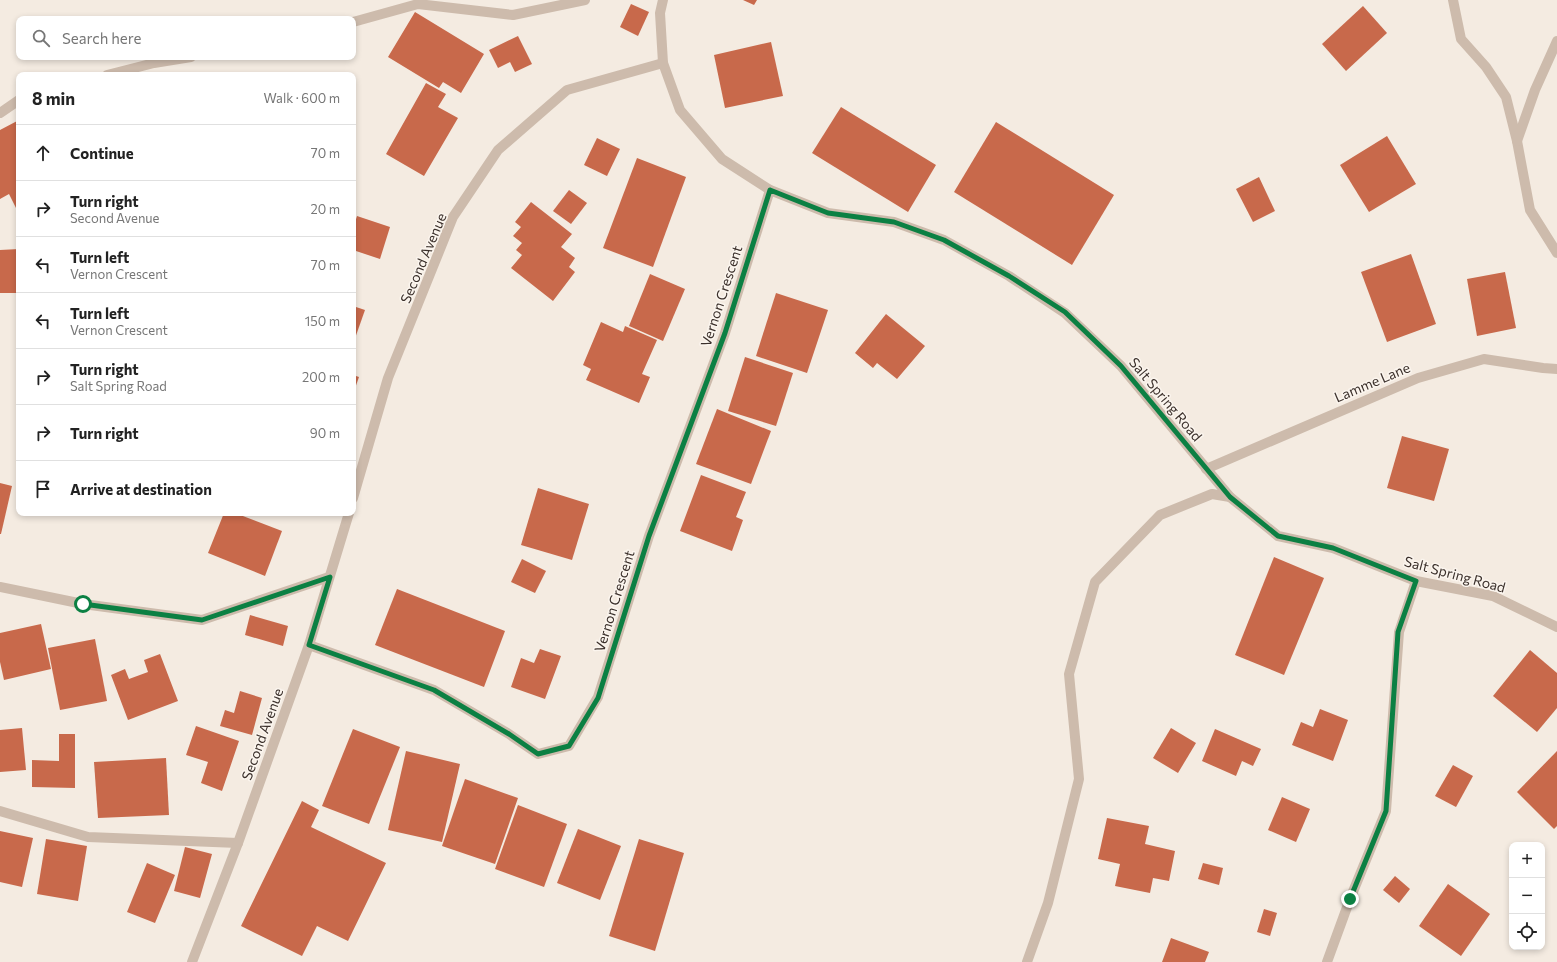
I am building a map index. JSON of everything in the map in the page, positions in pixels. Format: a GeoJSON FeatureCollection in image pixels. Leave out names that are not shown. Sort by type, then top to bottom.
{"type":"FeatureCollection","features":[{"type":"Feature","properties":{"kind":"street"},"geometry":{"type":"LineString","coordinates":[[356,21],[418,4],[513,15],[585,0]]}},
{"type":"Feature","properties":{"kind":"street","name":"Salt Spring Road"},"geometry":{"type":"LineString","coordinates":[[663,0],[660,12],[663,63],[680,110],[722,159],[770,190],[828,213],[894,222],[944,240],[1009,276],[1065,312],[1121,366],[1230,497],[1278,536],[1333,548],[1416,581],[1493,596],[1557,627]]}},
{"type":"Feature","properties":{"kind":"street"},"geometry":{"type":"LineString","coordinates":[[1454,0],[1461,39],[1486,67],[1506,97],[1517,141],[1530,210],[1557,253]]}},
{"type":"Feature","properties":{"kind":"street"},"geometry":{"type":"LineString","coordinates":[[1517,141],[1535,90],[1557,41]]}},
{"type":"Feature","properties":{"kind":"street"},"geometry":{"type":"LineString","coordinates":[[120,72],[172,60]]}},
{"type":"Feature","properties":{"kind":"street","name":"Second Avenue"},"geometry":{"type":"LineString","coordinates":[[356,488],[388,378],[453,217],[498,150],[567,90],[663,63]]}},
{"type":"Feature","properties":{"kind":"street"},"geometry":{"type":"LineString","coordinates":[[0,113],[16,102]]}},
{"type":"Feature","properties":{"kind":"street","name":"Vernon Crescent"},"geometry":{"type":"LineString","coordinates":[[309,645],[434,690],[509,734],[538,754],[569,746],[598,698],[649,536],[725,333],[770,190]]}},
{"type":"Feature","properties":{"kind":"street","name":"Lamme Lane"},"geometry":{"type":"LineString","coordinates":[[1206,469],[1425,376],[1484,360],[1557,369]]}},
{"type":"Feature","properties":{"kind":"street"},"geometry":{"type":"LineString","coordinates":[[1027,962],[1048,903],[1079,779],[1069,674],[1095,582],[1160,515],[1212,494],[1230,497]]}},
{"type":"Feature","properties":{"kind":"street","name":"Second Avenue"},"geometry":{"type":"LineString","coordinates":[[192,962],[238,843],[309,645],[347,516]]}},
{"type":"Feature","properties":{"kind":"street"},"geometry":{"type":"LineString","coordinates":[[0,587],[83,604],[202,620],[330,577]]}},
{"type":"Feature","properties":{"kind":"street"},"geometry":{"type":"LineString","coordinates":[[1327,962],[1350,899],[1386,811],[1398,632],[1416,581]]}},
{"type":"Feature","properties":{"kind":"street"},"geometry":{"type":"LineString","coordinates":[[0,811],[88,837],[238,843]]}},
{"type":"Feature","properties":{"kind":"building"},"geometry":{"type":"Polygon","coordinates":[[[743,0],[757,0],[754,5],[743,0]]]}},
{"type":"Feature","properties":{"kind":"building"},"geometry":{"type":"Polygon","coordinates":[[[631,4],[649,12],[638,36],[620,27],[631,4]]]}},
{"type":"Feature","properties":{"kind":"building"},"geometry":{"type":"Polygon","coordinates":[[[1363,6],[1387,33],[1346,71],[1322,44],[1363,6]]]}},
{"type":"Feature","properties":{"kind":"building"},"geometry":{"type":"Polygon","coordinates":[[[415,12],[484,54],[461,93],[443,82],[439,88],[388,57],[415,12]]]}},
{"type":"Feature","properties":{"kind":"building"},"geometry":{"type":"Polygon","coordinates":[[[518,36],[532,64],[515,72],[510,62],[498,68],[489,50],[518,36]]]}},
{"type":"Feature","properties":{"kind":"building"},"geometry":{"type":"Polygon","coordinates":[[[771,42],[783,96],[725,108],[714,55],[771,42]]]}},
{"type":"Feature","properties":{"kind":"building"},"geometry":{"type":"Polygon","coordinates":[[[426,83],[446,94],[438,107],[458,118],[424,176],[386,154],[426,83]]]}},
{"type":"Feature","properties":{"kind":"building"},"geometry":{"type":"Polygon","coordinates":[[[841,107],[936,165],[908,212],[812,153],[841,107]]]}},
{"type":"Feature","properties":{"kind":"building"},"geometry":{"type":"Polygon","coordinates":[[[16,122],[16,208],[9,194],[0,199],[0,130],[16,122]]]}},
{"type":"Feature","properties":{"kind":"building"},"geometry":{"type":"Polygon","coordinates":[[[996,122],[1114,195],[1072,265],[954,192],[996,122]]]}},
{"type":"Feature","properties":{"kind":"building"},"geometry":{"type":"Polygon","coordinates":[[[1387,136],[1416,184],[1369,212],[1340,165],[1387,136]]]}},
{"type":"Feature","properties":{"kind":"building"},"geometry":{"type":"Polygon","coordinates":[[[597,138],[620,149],[607,176],[584,165],[597,138]]]}},
{"type":"Feature","properties":{"kind":"building"},"geometry":{"type":"Polygon","coordinates":[[[637,158],[686,177],[653,267],[603,248],[637,158]]]}},
{"type":"Feature","properties":{"kind":"building"},"geometry":{"type":"Polygon","coordinates":[[[1259,177],[1275,211],[1253,222],[1236,189],[1259,177]]]}},
{"type":"Feature","properties":{"kind":"building"},"geometry":{"type":"Polygon","coordinates":[[[569,190],[587,203],[571,224],[553,211],[569,190]]]}},
{"type":"Feature","properties":{"kind":"building"},"geometry":{"type":"Polygon","coordinates":[[[531,202],[572,234],[561,247],[575,258],[569,267],[575,272],[553,301],[511,268],[522,255],[516,250],[522,243],[513,236],[521,227],[515,222],[531,202]]]}},
{"type":"Feature","properties":{"kind":"building"},"geometry":{"type":"Polygon","coordinates":[[[357,216],[390,227],[380,259],[356,251],[357,216]]]}},
{"type":"Feature","properties":{"kind":"building"},"geometry":{"type":"Polygon","coordinates":[[[16,249],[16,293],[0,293],[0,250],[16,249]]]}},
{"type":"Feature","properties":{"kind":"building"},"geometry":{"type":"Polygon","coordinates":[[[1411,254],[1436,324],[1387,342],[1361,272],[1411,254]]]}},
{"type":"Feature","properties":{"kind":"building"},"geometry":{"type":"Polygon","coordinates":[[[1505,272],[1516,328],[1477,336],[1467,279],[1505,272]]]}},
{"type":"Feature","properties":{"kind":"building"},"geometry":{"type":"Polygon","coordinates":[[[650,274],[685,289],[663,341],[629,326],[650,274]]]}},
{"type":"Feature","properties":{"kind":"building"},"geometry":{"type":"Polygon","coordinates":[[[776,293],[828,310],[807,373],[756,356],[776,293]]]}},
{"type":"Feature","properties":{"kind":"building"},"geometry":{"type":"Polygon","coordinates":[[[356,307],[365,310],[356,336],[356,307]]]}},
{"type":"Feature","properties":{"kind":"building"},"geometry":{"type":"Polygon","coordinates":[[[886,314],[925,346],[897,379],[877,363],[873,368],[855,353],[886,314]]]}},
{"type":"Feature","properties":{"kind":"building"},"geometry":{"type":"Polygon","coordinates":[[[601,322],[623,332],[625,326],[657,340],[642,374],[650,377],[639,403],[586,380],[591,369],[583,365],[601,322]]]}},
{"type":"Feature","properties":{"kind":"building"},"geometry":{"type":"Polygon","coordinates":[[[745,357],[793,373],[776,426],[728,411],[745,357]]]}},
{"type":"Feature","properties":{"kind":"building"},"geometry":{"type":"Polygon","coordinates":[[[356,376],[359,377],[356,386],[356,376]]]}},
{"type":"Feature","properties":{"kind":"building"},"geometry":{"type":"Polygon","coordinates":[[[717,409],[771,431],[751,484],[696,464],[717,409]]]}},
{"type":"Feature","properties":{"kind":"building"},"geometry":{"type":"Polygon","coordinates":[[[1402,436],[1449,449],[1434,501],[1387,488],[1402,436]]]}},
{"type":"Feature","properties":{"kind":"building"},"geometry":{"type":"Polygon","coordinates":[[[701,475],[746,492],[736,517],[743,520],[732,551],[680,531],[701,475]]]}},
{"type":"Feature","properties":{"kind":"building"},"geometry":{"type":"Polygon","coordinates":[[[0,483],[12,486],[1,534],[0,534],[0,483]]]}},
{"type":"Feature","properties":{"kind":"building"},"geometry":{"type":"Polygon","coordinates":[[[538,488],[589,504],[572,560],[521,545],[538,488]]]}},
{"type":"Feature","properties":{"kind":"building"},"geometry":{"type":"Polygon","coordinates":[[[223,516],[243,516],[282,531],[265,576],[208,553],[223,516]]]}},
{"type":"Feature","properties":{"kind":"building"},"geometry":{"type":"Polygon","coordinates":[[[1274,557],[1324,578],[1284,675],[1235,655],[1274,557]]]}},
{"type":"Feature","properties":{"kind":"building"},"geometry":{"type":"Polygon","coordinates":[[[522,559],[546,571],[535,593],[511,582],[522,559]]]}},
{"type":"Feature","properties":{"kind":"building"},"geometry":{"type":"Polygon","coordinates":[[[397,589],[505,631],[484,687],[375,645],[397,589]]]}},
{"type":"Feature","properties":{"kind":"building"},"geometry":{"type":"Polygon","coordinates":[[[250,615],[288,626],[283,646],[245,635],[250,615]]]}},
{"type":"Feature","properties":{"kind":"building"},"geometry":{"type":"Polygon","coordinates":[[[41,624],[51,669],[4,680],[0,662],[0,633],[41,624]]]}},
{"type":"Feature","properties":{"kind":"building"},"geometry":{"type":"Polygon","coordinates":[[[95,639],[107,701],[60,710],[48,648],[95,639]]]}},
{"type":"Feature","properties":{"kind":"building"},"geometry":{"type":"Polygon","coordinates":[[[540,649],[561,656],[545,699],[511,687],[521,658],[534,663],[540,649]]]}},
{"type":"Feature","properties":{"kind":"building"},"geometry":{"type":"Polygon","coordinates":[[[1530,650],[1557,673],[1557,708],[1537,732],[1493,696],[1530,650]]]}},
{"type":"Feature","properties":{"kind":"building"},"geometry":{"type":"Polygon","coordinates":[[[160,654],[178,701],[128,720],[111,675],[125,669],[129,679],[148,672],[144,660],[160,654]]]}},
{"type":"Feature","properties":{"kind":"building"},"geometry":{"type":"Polygon","coordinates":[[[240,691],[262,698],[252,735],[220,726],[225,710],[234,713],[240,691]]]}},
{"type":"Feature","properties":{"kind":"building"},"geometry":{"type":"Polygon","coordinates":[[[1320,709],[1348,720],[1333,761],[1292,745],[1301,722],[1313,727],[1320,709]]]}},
{"type":"Feature","properties":{"kind":"building"},"geometry":{"type":"Polygon","coordinates":[[[196,726],[239,741],[222,791],[201,783],[208,762],[186,755],[196,726]]]}},
{"type":"Feature","properties":{"kind":"building"},"geometry":{"type":"Polygon","coordinates":[[[22,728],[26,770],[0,772],[0,730],[22,728]]]}},
{"type":"Feature","properties":{"kind":"building"},"geometry":{"type":"Polygon","coordinates":[[[1171,728],[1196,743],[1178,773],[1153,758],[1171,728]]]}},
{"type":"Feature","properties":{"kind":"building"},"geometry":{"type":"Polygon","coordinates":[[[353,729],[400,747],[369,824],[322,806],[353,729]]]}},
{"type":"Feature","properties":{"kind":"building"},"geometry":{"type":"Polygon","coordinates":[[[1215,729],[1261,749],[1253,766],[1242,761],[1236,776],[1202,761],[1215,729]]]}},
{"type":"Feature","properties":{"kind":"building"},"geometry":{"type":"Polygon","coordinates":[[[59,734],[75,734],[75,788],[32,787],[32,760],[59,761],[59,734]]]}},
{"type":"Feature","properties":{"kind":"building"},"geometry":{"type":"Polygon","coordinates":[[[406,751],[460,764],[442,842],[388,830],[406,751]]]}},
{"type":"Feature","properties":{"kind":"building"},"geometry":{"type":"Polygon","coordinates":[[[1557,751],[1557,826],[1554,829],[1517,792],[1557,751]]]}},
{"type":"Feature","properties":{"kind":"building"},"geometry":{"type":"Polygon","coordinates":[[[166,758],[169,815],[98,818],[94,762],[166,758]]]}},
{"type":"Feature","properties":{"kind":"building"},"geometry":{"type":"Polygon","coordinates":[[[1453,765],[1473,776],[1456,807],[1435,796],[1453,765]]]}},
{"type":"Feature","properties":{"kind":"building"},"geometry":{"type":"Polygon","coordinates":[[[465,779],[518,798],[495,864],[442,846],[465,779]]]}},
{"type":"Feature","properties":{"kind":"building"},"geometry":{"type":"Polygon","coordinates":[[[1282,797],[1310,809],[1296,842],[1268,830],[1282,797]]]}},
{"type":"Feature","properties":{"kind":"building"},"geometry":{"type":"Polygon","coordinates":[[[302,801],[319,810],[311,827],[386,863],[348,941],[317,926],[302,956],[241,926],[302,801]]]}},
{"type":"Feature","properties":{"kind":"building"},"geometry":{"type":"Polygon","coordinates":[[[518,805],[567,824],[544,887],[495,869],[518,805]]]}},
{"type":"Feature","properties":{"kind":"building"},"geometry":{"type":"Polygon","coordinates":[[[1107,818],[1149,826],[1145,844],[1175,851],[1169,881],[1153,878],[1150,893],[1115,886],[1120,864],[1098,859],[1107,818]]]}},
{"type":"Feature","properties":{"kind":"building"},"geometry":{"type":"Polygon","coordinates":[[[578,829],[621,846],[600,900],[557,883],[578,829]]]}},
{"type":"Feature","properties":{"kind":"building"},"geometry":{"type":"Polygon","coordinates":[[[0,831],[33,838],[22,887],[0,882],[0,831]]]}},
{"type":"Feature","properties":{"kind":"building"},"geometry":{"type":"Polygon","coordinates":[[[46,839],[87,846],[78,901],[37,894],[46,839]]]}},
{"type":"Feature","properties":{"kind":"building"},"geometry":{"type":"Polygon","coordinates":[[[639,839],[684,853],[655,951],[609,936],[639,839]]]}},
{"type":"Feature","properties":{"kind":"building"},"geometry":{"type":"Polygon","coordinates":[[[185,847],[212,854],[200,898],[174,891],[185,847]]]}},
{"type":"Feature","properties":{"kind":"building"},"geometry":{"type":"Polygon","coordinates":[[[147,863],[175,875],[155,923],[127,912],[147,863]]]}},
{"type":"Feature","properties":{"kind":"building"},"geometry":{"type":"Polygon","coordinates":[[[1203,863],[1223,868],[1219,885],[1198,879],[1203,863]]]}},
{"type":"Feature","properties":{"kind":"building"},"geometry":{"type":"Polygon","coordinates":[[[1395,876],[1410,889],[1399,903],[1383,890],[1395,876]]]}},
{"type":"Feature","properties":{"kind":"building"},"geometry":{"type":"Polygon","coordinates":[[[1448,884],[1490,914],[1461,956],[1419,926],[1448,884]]]}},
{"type":"Feature","properties":{"kind":"building"},"geometry":{"type":"Polygon","coordinates":[[[1264,909],[1277,913],[1270,936],[1257,932],[1264,909]]]}},
{"type":"Feature","properties":{"kind":"building"},"geometry":{"type":"Polygon","coordinates":[[[1171,938],[1209,952],[1205,962],[1162,962],[1171,938]]]}},
{"type":"Feature","properties":{"kind":"route"},"geometry":{"type":"LineString","coordinates":[[83,604],[202,620],[330,577],[309,645],[434,690],[509,734],[538,754],[569,746],[598,698],[649,536],[725,333],[770,190],[828,213],[894,222],[944,240],[1009,276],[1065,312],[1121,366],[1230,497],[1278,536],[1333,548],[1416,581],[1398,632],[1386,811],[1350,899]]}}]}
